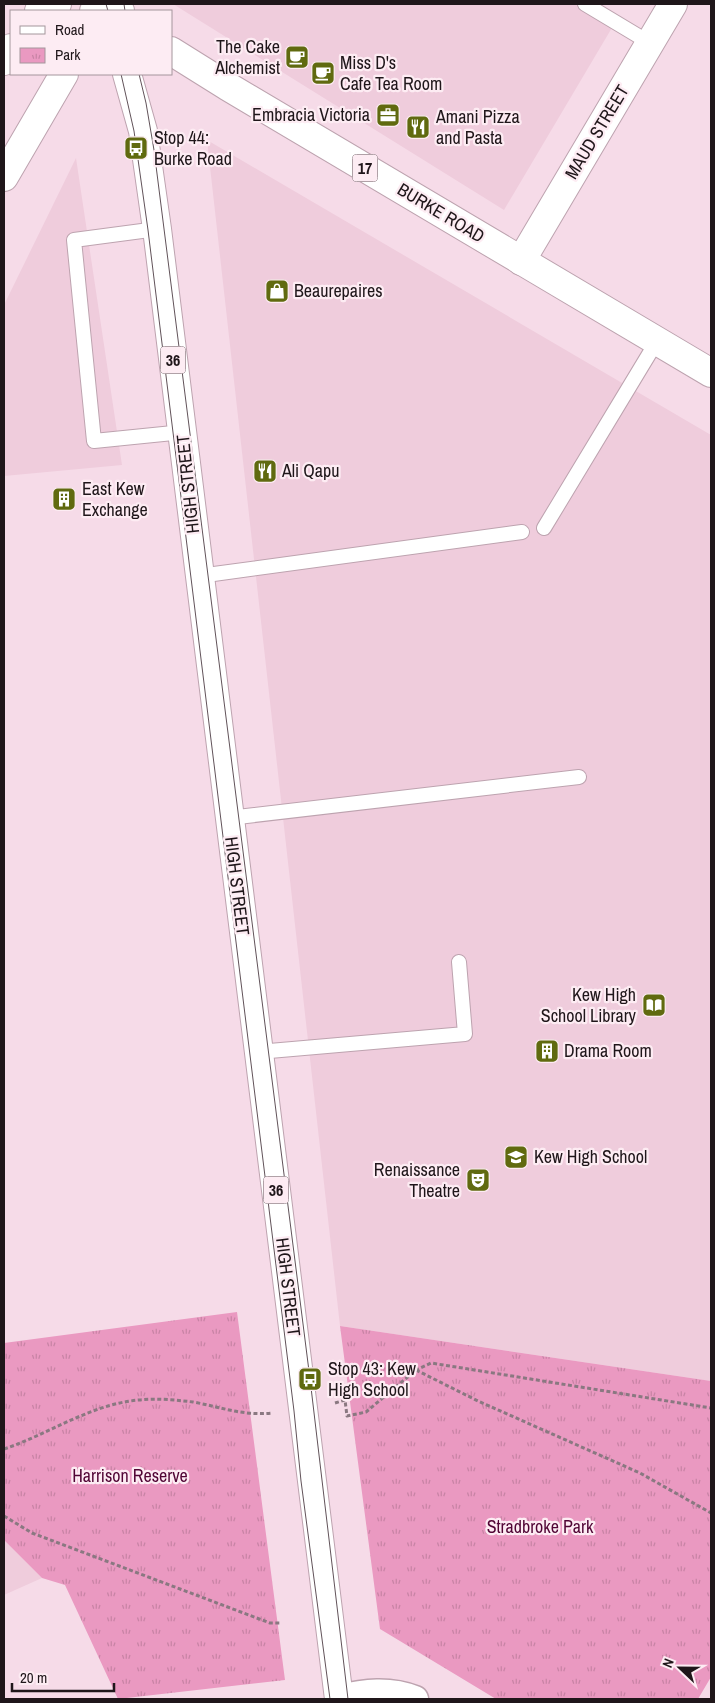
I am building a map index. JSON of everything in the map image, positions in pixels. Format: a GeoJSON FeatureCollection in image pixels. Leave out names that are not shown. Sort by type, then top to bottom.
{"type":"FeatureCollection","features":[{"type":"Feature","properties":{"kind":"main road"},"geometry":{"type":"LineString","coordinates":[[42,10],[57,4]]}},
{"type":"Feature","properties":{"kind":"main road","name":"MAUD STREET"},"geometry":{"type":"LineString","coordinates":[[521,261],[673,4]]}},
{"type":"Feature","properties":{"kind":"main road"},"geometry":{"type":"LineString","coordinates":[[4,61],[10,50]]}},
{"type":"Feature","properties":{"kind":"main road","name":"BURKE ROAD"},"geometry":{"type":"LineString","coordinates":[[172,52],[711,373]]}},
{"type":"Feature","properties":{"kind":"main road"},"geometry":{"type":"LineString","coordinates":[[4,176],[63,75]]}},
{"type":"Feature","properties":{"kind":"main road","name":"HIGH STREET"},"geometry":{"type":"LineString","coordinates":[[127,75],[143,131],[183,432],[199,576],[339,1698]]}},
{"type":"Feature","properties":{"kind":"street"},"geometry":{"type":"LineString","coordinates":[[339,1698],[374,1692],[386,1692],[415,1699]]}},
{"type":"Feature","properties":{"kind":"lane"},"geometry":{"type":"LineString","coordinates":[[585,4],[650,43]]}},
{"type":"Feature","properties":{"kind":"lane"},"geometry":{"type":"LineString","coordinates":[[156,229],[74,240],[94,442],[183,432]]}},
{"type":"Feature","properties":{"kind":"lane"},"geometry":{"type":"LineString","coordinates":[[544,528],[657,341]]}},
{"type":"Feature","properties":{"kind":"lane"},"geometry":{"type":"LineString","coordinates":[[199,576],[522,532]]}},
{"type":"Feature","properties":{"kind":"lane"},"geometry":{"type":"LineString","coordinates":[[229,818],[579,777]]}},
{"type":"Feature","properties":{"kind":"lane"},"geometry":{"type":"LineString","coordinates":[[258,1052],[465,1034],[460,962]]}},
{"type":"Feature","properties":{"kind":"path"},"geometry":{"type":"LineString","coordinates":[[4,1450],[106,1406],[139,1400],[193,1402],[254,1415],[303,1409],[345,1400],[347,1416],[366,1412],[416,1370],[431,1363],[711,1408]]}},
{"type":"Feature","properties":{"kind":"path"},"geometry":{"type":"LineString","coordinates":[[416,1370],[478,1401],[640,1473],[711,1513]]}},
{"type":"Feature","properties":{"kind":"path"},"geometry":{"type":"LineString","coordinates":[[4,1516],[32,1533],[270,1623],[281,1623]]}},
{"type":"Feature","properties":{"kind":"shaded area"},"geometry":{"type":"Polygon","coordinates":[[[173,4],[575,4],[613,26],[504,210],[173,4]]]}},
{"type":"Feature","properties":{"kind":"shaded area"},"geometry":{"type":"Polygon","coordinates":[[[207,140],[711,435],[711,1381],[340,1326],[207,140]]]}},
{"type":"Feature","properties":{"kind":"shaded area"},"geometry":{"type":"Polygon","coordinates":[[[76,158],[122,465],[4,476],[4,305],[76,158]]]}},
{"type":"Feature","properties":{"kind":"shaded area"},"geometry":{"type":"Polygon","coordinates":[[[4,1540],[42,1578],[4,1595],[4,1540]]]}},
{"type":"Feature","properties":{"kind":"green space","name":"Harrison Reserve"},"geometry":{"type":"Polygon","coordinates":[[[237,1312],[285,1680],[118,1699],[65,1585],[42,1578],[4,1540],[4,1343],[237,1312]]]}},
{"type":"Feature","properties":{"kind":"green space","name":"Stradbroke Park"},"geometry":{"type":"Polygon","coordinates":[[[340,1326],[711,1381],[711,1677],[698,1699],[496,1699],[380,1629],[340,1326]]]}},
{"type":"Feature","properties":{"kind":"tram line"},"geometry":{"type":"LineString","coordinates":[[106,4],[108,10]]}},
{"type":"Feature","properties":{"kind":"tram line"},"geometry":{"type":"LineString","coordinates":[[124,4],[125,10]]}},
{"type":"Feature","properties":{"kind":"tram line"},"geometry":{"type":"LineString","coordinates":[[121,75],[134,131],[148,230],[294,1411],[301,1481],[330,1699]]}},
{"type":"Feature","properties":{"kind":"tram line"},"geometry":{"type":"LineString","coordinates":[[139,75],[154,150],[310,1379],[348,1699]]}},
{"type":"Feature","properties":{"kind":"place","name":"The Cake Alchemist"},"geometry":{"type":"Point","coordinates":[297,57]}},
{"type":"Feature","properties":{"kind":"place","name":"Miss D's Cafe Tea Room"},"geometry":{"type":"Point","coordinates":[323,73]}},
{"type":"Feature","properties":{"kind":"place","name":"Embracia Victoria"},"geometry":{"type":"Point","coordinates":[388,115]}},
{"type":"Feature","properties":{"kind":"place","name":"Amani Pizza and Pasta"},"geometry":{"type":"Point","coordinates":[418,127]}},
{"type":"Feature","properties":{"kind":"place","name":"Stop 44: Burke Road"},"geometry":{"type":"Point","coordinates":[136,148]}},
{"type":"Feature","properties":{"kind":"place","name":"Beaurepaires"},"geometry":{"type":"Point","coordinates":[277,291]}},
{"type":"Feature","properties":{"kind":"place","name":"Ali Qapu"},"geometry":{"type":"Point","coordinates":[265,471]}},
{"type":"Feature","properties":{"kind":"place","name":"East Kew Exchange"},"geometry":{"type":"Point","coordinates":[64,499]}},
{"type":"Feature","properties":{"kind":"place","name":"Kew High School Library"},"geometry":{"type":"Point","coordinates":[654,1005]}},
{"type":"Feature","properties":{"kind":"place","name":"Drama Room"},"geometry":{"type":"Point","coordinates":[547,1051]}},
{"type":"Feature","properties":{"kind":"place","name":"Kew High School"},"geometry":{"type":"Point","coordinates":[516,1157]}},
{"type":"Feature","properties":{"kind":"place","name":"Renaissance Theatre"},"geometry":{"type":"Point","coordinates":[478,1180]}},
{"type":"Feature","properties":{"kind":"place","name":"Stop 43: Kew High School"},"geometry":{"type":"Point","coordinates":[310,1379]}}]}
